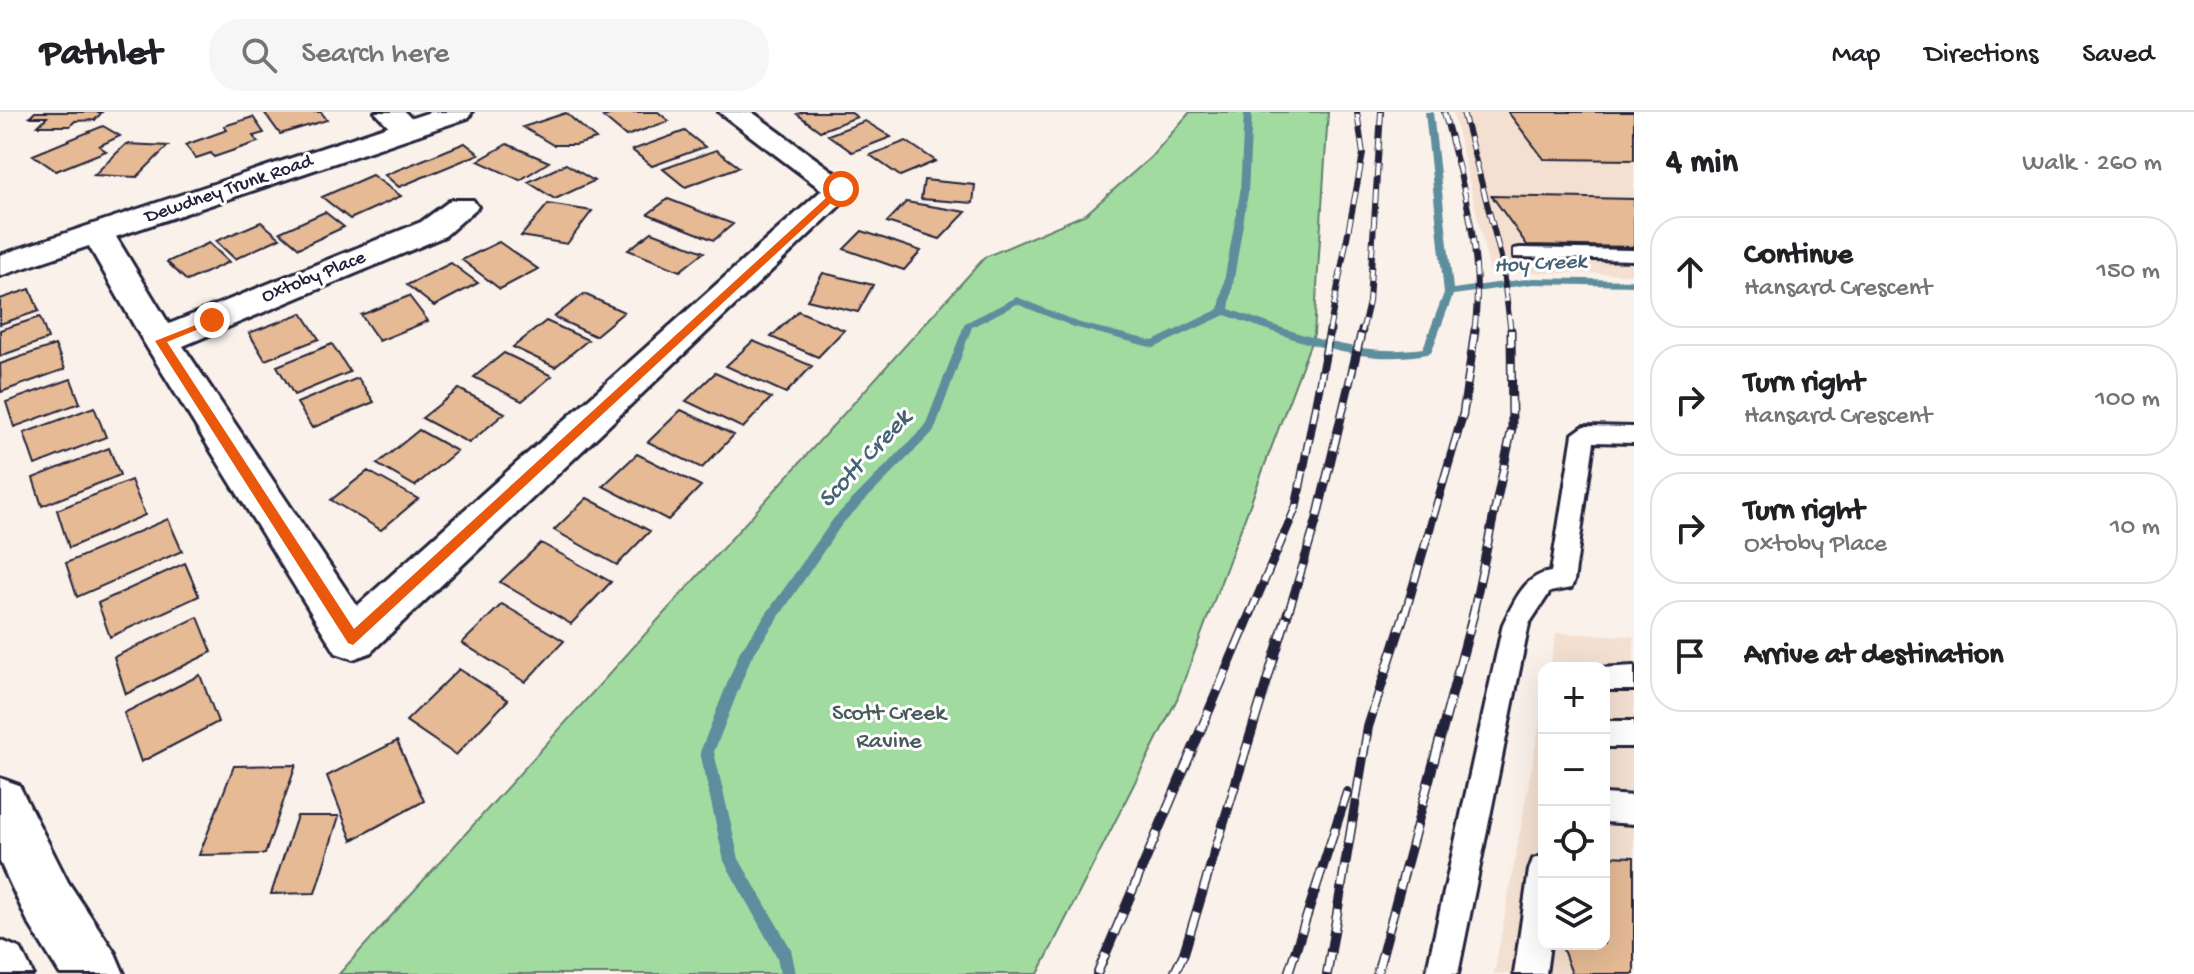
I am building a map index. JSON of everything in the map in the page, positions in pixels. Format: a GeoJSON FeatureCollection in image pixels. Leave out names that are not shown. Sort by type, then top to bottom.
{"type":"FeatureCollection","features":[{"type":"Feature","properties":{"kind":"street","name":"Dewdney Trunk Road"},"geometry":{"type":"LineString","coordinates":[[0,266],[98,234],[398,121],[458,112]]}},
{"type":"Feature","properties":{"kind":"street"},"geometry":{"type":"LineString","coordinates":[[98,234],[161,341],[353,639],[841,189],[733,112]]}},
{"type":"Feature","properties":{"kind":"street","name":"Oxtoby Place"},"geometry":{"type":"LineString","coordinates":[[161,341],[433,229],[462,207]]}},
{"type":"Feature","properties":{"kind":"street"},"geometry":{"type":"LineString","coordinates":[[0,803],[48,902],[94,974]]}},
{"type":"Feature","properties":{"kind":"lane"},"geometry":{"type":"LineString","coordinates":[[1520,253],[1634,255]]}},
{"type":"Feature","properties":{"kind":"lane"},"geometry":{"type":"LineString","coordinates":[[1442,974],[1516,624],[1528,600],[1543,583],[1562,581],[1584,434],[1634,435]]}},
{"type":"Feature","properties":{"kind":"lane"},"geometry":{"type":"LineString","coordinates":[[1610,678],[1634,678]]}},
{"type":"Feature","properties":{"kind":"lane"},"geometry":{"type":"LineString","coordinates":[[1610,734],[1634,734]]}},
{"type":"Feature","properties":{"kind":"lane"},"geometry":{"type":"LineString","coordinates":[[1610,808],[1634,810]]}},
{"type":"Feature","properties":{"kind":"lane"},"geometry":{"type":"LineString","coordinates":[[1530,974],[1543,878]]}},
{"type":"Feature","properties":{"kind":"shaded area"},"geometry":{"type":"Polygon","coordinates":[[[1453,112],[1634,112],[1634,274],[1490,272],[1453,112]]]}},
{"type":"Feature","properties":{"kind":"shaded area"},"geometry":{"type":"Polygon","coordinates":[[[1556,633],[1634,636],[1634,974],[1494,974],[1538,733],[1538,950],[1610,950],[1610,662],[1551,662],[1556,633]]]}},
{"type":"Feature","properties":{"kind":"green space","name":"Scott Creek Ravine"},"geometry":{"type":"Polygon","coordinates":[[[1190,112],[1328,112],[1314,334],[1177,699],[1038,974],[339,974],[985,257],[1086,214],[1151,157],[1190,112]]]}},
{"type":"Feature","properties":{"kind":"building"},"geometry":{"type":"Polygon","coordinates":[[[35,112],[102,112],[95,120],[75,121],[70,126],[38,126],[47,117],[30,117],[35,112]]]}},
{"type":"Feature","properties":{"kind":"building"},"geometry":{"type":"Polygon","coordinates":[[[264,112],[321,112],[327,120],[280,134],[264,112]]]}},
{"type":"Feature","properties":{"kind":"building"},"geometry":{"type":"Polygon","coordinates":[[[618,112],[658,112],[669,121],[626,136],[603,117],[618,112]]]}},
{"type":"Feature","properties":{"kind":"building"},"geometry":{"type":"Polygon","coordinates":[[[850,112],[857,117],[820,131],[797,114],[850,112]]]}},
{"type":"Feature","properties":{"kind":"building"},"geometry":{"type":"Polygon","coordinates":[[[1508,112],[1634,112],[1634,160],[1544,159],[1508,112]]]}},
{"type":"Feature","properties":{"kind":"building"},"geometry":{"type":"Polygon","coordinates":[[[566,113],[596,139],[576,145],[553,145],[523,127],[566,113]]]}},
{"type":"Feature","properties":{"kind":"building"},"geometry":{"type":"Polygon","coordinates":[[[253,117],[264,133],[253,136],[258,142],[214,157],[211,153],[196,158],[185,145],[227,130],[224,126],[253,117]]]}},
{"type":"Feature","properties":{"kind":"building"},"geometry":{"type":"Polygon","coordinates":[[[865,121],[891,137],[852,152],[828,135],[865,121]]]}},
{"type":"Feature","properties":{"kind":"building"},"geometry":{"type":"Polygon","coordinates":[[[103,126],[120,136],[99,146],[106,151],[56,171],[33,155],[103,126]]]}},
{"type":"Feature","properties":{"kind":"building"},"geometry":{"type":"Polygon","coordinates":[[[685,131],[705,147],[652,166],[632,150],[685,131]]]}},
{"type":"Feature","properties":{"kind":"building"},"geometry":{"type":"Polygon","coordinates":[[[906,141],[936,161],[900,176],[870,155],[906,141]]]}},
{"type":"Feature","properties":{"kind":"building"},"geometry":{"type":"Polygon","coordinates":[[[465,143],[479,154],[399,187],[385,175],[465,143]]]}},
{"type":"Feature","properties":{"kind":"building"},"geometry":{"type":"Polygon","coordinates":[[[126,144],[168,146],[137,177],[94,175],[126,144]]]}},
{"type":"Feature","properties":{"kind":"building"},"geometry":{"type":"Polygon","coordinates":[[[507,144],[549,162],[520,180],[478,161],[507,144]]]}},
{"type":"Feature","properties":{"kind":"building"},"geometry":{"type":"Polygon","coordinates":[[[716,150],[739,167],[685,187],[663,169],[716,150]]]}},
{"type":"Feature","properties":{"kind":"building"},"geometry":{"type":"Polygon","coordinates":[[[566,164],[594,181],[555,199],[528,182],[566,164]]]}},
{"type":"Feature","properties":{"kind":"building"},"geometry":{"type":"Polygon","coordinates":[[[372,175],[401,196],[350,219],[322,197],[372,175]]]}},
{"type":"Feature","properties":{"kind":"building"},"geometry":{"type":"Polygon","coordinates":[[[924,180],[975,185],[973,203],[921,199],[924,180]]]}},
{"type":"Feature","properties":{"kind":"building"},"geometry":{"type":"Polygon","coordinates":[[[1492,196],[1634,199],[1634,247],[1527,245],[1492,196]]]}},
{"type":"Feature","properties":{"kind":"building"},"geometry":{"type":"Polygon","coordinates":[[[668,199],[733,224],[714,240],[648,214],[668,199]]]}},
{"type":"Feature","properties":{"kind":"building"},"geometry":{"type":"Polygon","coordinates":[[[906,202],[966,212],[940,239],[887,222],[906,202]]]}},
{"type":"Feature","properties":{"kind":"building"},"geometry":{"type":"Polygon","coordinates":[[[548,204],[592,211],[567,244],[521,236],[548,204]]]}},
{"type":"Feature","properties":{"kind":"building"},"geometry":{"type":"Polygon","coordinates":[[[325,212],[344,227],[299,248],[280,232],[325,212]]]}},
{"type":"Feature","properties":{"kind":"building"},"geometry":{"type":"Polygon","coordinates":[[[261,222],[280,238],[235,259],[216,241],[261,222]]]}},
{"type":"Feature","properties":{"kind":"building"},"geometry":{"type":"Polygon","coordinates":[[[862,231],[921,251],[904,270],[844,249],[862,231]]]}},
{"type":"Feature","properties":{"kind":"building"},"geometry":{"type":"Polygon","coordinates":[[[652,232],[704,252],[680,271],[628,250],[652,232]]]}},
{"type":"Feature","properties":{"kind":"building"},"geometry":{"type":"Polygon","coordinates":[[[499,242],[538,269],[500,289],[462,260],[499,242]]]}},
{"type":"Feature","properties":{"kind":"building"},"geometry":{"type":"Polygon","coordinates":[[[209,243],[229,262],[187,281],[167,262],[209,243]]]}},
{"type":"Feature","properties":{"kind":"building"},"geometry":{"type":"Polygon","coordinates":[[[451,263],[478,283],[434,306],[407,285],[451,263]]]}},
{"type":"Feature","properties":{"kind":"building"},"geometry":{"type":"Polygon","coordinates":[[[823,273],[873,285],[858,312],[807,300],[823,273]]]}},
{"type":"Feature","properties":{"kind":"building"},"geometry":{"type":"Polygon","coordinates":[[[30,289],[39,311],[0,324],[0,299],[30,289]]]}},
{"type":"Feature","properties":{"kind":"building"},"geometry":{"type":"Polygon","coordinates":[[[584,294],[624,312],[595,336],[554,317],[584,294]]]}},
{"type":"Feature","properties":{"kind":"building"},"geometry":{"type":"Polygon","coordinates":[[[409,296],[428,321],[379,341],[361,315],[409,296]]]}},
{"type":"Feature","properties":{"kind":"building"},"geometry":{"type":"Polygon","coordinates":[[[798,311],[844,330],[818,357],[771,337],[798,311]]]}},
{"type":"Feature","properties":{"kind":"building"},"geometry":{"type":"Polygon","coordinates":[[[302,313],[319,339],[265,360],[249,333],[302,313]]]}},
{"type":"Feature","properties":{"kind":"building"},"geometry":{"type":"Polygon","coordinates":[[[40,317],[48,339],[0,356],[0,330],[40,317]]]}},
{"type":"Feature","properties":{"kind":"building"},"geometry":{"type":"Polygon","coordinates":[[[546,321],[588,340],[555,367],[513,347],[546,321]]]}},
{"type":"Feature","properties":{"kind":"building"},"geometry":{"type":"Polygon","coordinates":[[[753,341],[812,366],[786,393],[726,366],[753,341]]]}},
{"type":"Feature","properties":{"kind":"building"},"geometry":{"type":"Polygon","coordinates":[[[332,344],[350,372],[294,395],[277,366],[332,344]]]}},
{"type":"Feature","properties":{"kind":"building"},"geometry":{"type":"Polygon","coordinates":[[[55,345],[65,369],[1,392],[0,364],[55,345]]]}},
{"type":"Feature","properties":{"kind":"building"},"geometry":{"type":"Polygon","coordinates":[[[504,353],[552,376],[522,401],[474,377],[504,353]]]}},
{"type":"Feature","properties":{"kind":"building"},"geometry":{"type":"Polygon","coordinates":[[[715,373],[771,398],[743,428],[686,401],[715,373]]]}},
{"type":"Feature","properties":{"kind":"building"},"geometry":{"type":"Polygon","coordinates":[[[358,378],[374,402],[312,428],[297,403],[358,378]]]}},
{"type":"Feature","properties":{"kind":"building"},"geometry":{"type":"Polygon","coordinates":[[[71,379],[80,403],[14,427],[6,402],[71,379]]]}},
{"type":"Feature","properties":{"kind":"building"},"geometry":{"type":"Polygon","coordinates":[[[459,389],[505,413],[469,443],[422,418],[459,389]]]}},
{"type":"Feature","properties":{"kind":"building"},"geometry":{"type":"Polygon","coordinates":[[[94,407],[106,437],[35,465],[24,433],[94,407]]]}},
{"type":"Feature","properties":{"kind":"building"},"geometry":{"type":"Polygon","coordinates":[[[681,410],[734,435],[702,468],[648,442],[681,410]]]}},
{"type":"Feature","properties":{"kind":"building"},"geometry":{"type":"Polygon","coordinates":[[[419,430],[457,451],[415,486],[377,464],[419,430]]]}},
{"type":"Feature","properties":{"kind":"building"},"geometry":{"type":"Polygon","coordinates":[[[109,448],[120,475],[42,506],[33,478],[109,448]]]}},
{"type":"Feature","properties":{"kind":"building"},"geometry":{"type":"Polygon","coordinates":[[[637,454],[701,486],[668,520],[603,486],[637,454]]]}},
{"type":"Feature","properties":{"kind":"building"},"geometry":{"type":"Polygon","coordinates":[[[368,471],[418,499],[381,530],[331,500],[368,471]]]}},
{"type":"Feature","properties":{"kind":"building"},"geometry":{"type":"Polygon","coordinates":[[[131,480],[145,515],[69,548],[57,510],[131,480]]]}},
{"type":"Feature","properties":{"kind":"building"},"geometry":{"type":"Polygon","coordinates":[[[587,498],[650,531],[617,565],[554,530],[587,498]]]}},
{"type":"Feature","properties":{"kind":"building"},"geometry":{"type":"Polygon","coordinates":[[[168,519],[182,551],[77,597],[66,563],[168,519]]]}},
{"type":"Feature","properties":{"kind":"building"},"geometry":{"type":"Polygon","coordinates":[[[541,543],[611,582],[571,624],[500,582],[541,543]]]}},
{"type":"Feature","properties":{"kind":"building"},"geometry":{"type":"Polygon","coordinates":[[[185,563],[199,596],[110,637],[98,603],[185,563]]]}},
{"type":"Feature","properties":{"kind":"building"},"geometry":{"type":"Polygon","coordinates":[[[502,604],[564,641],[525,682],[462,643],[502,604]]]}},
{"type":"Feature","properties":{"kind":"building"},"geometry":{"type":"Polygon","coordinates":[[[198,617],[212,652],[126,694],[114,657],[198,617]]]}},
{"type":"Feature","properties":{"kind":"building"},"geometry":{"type":"Polygon","coordinates":[[[459,669],[508,700],[456,755],[406,721],[459,669]]]}},
{"type":"Feature","properties":{"kind":"building"},"geometry":{"type":"Polygon","coordinates":[[[200,675],[218,722],[141,762],[124,713],[200,675]]]}},
{"type":"Feature","properties":{"kind":"building"},"geometry":{"type":"Polygon","coordinates":[[[397,741],[424,801],[352,840],[327,776],[397,741]]]}},
{"type":"Feature","properties":{"kind":"building"},"geometry":{"type":"Polygon","coordinates":[[[296,765],[265,854],[199,855],[234,766],[296,765]]]}},
{"type":"Feature","properties":{"kind":"building"},"geometry":{"type":"Polygon","coordinates":[[[297,816],[339,816],[315,893],[271,894],[297,816]]]}},
{"type":"Feature","properties":{"kind":"building"},"geometry":{"type":"Polygon","coordinates":[[[1610,856],[1634,857],[1634,974],[1572,974],[1563,950],[1610,950],[1610,856]]]}},
{"type":"Feature","properties":{"kind":"waterway"},"geometry":{"type":"LineString","coordinates":[[1224,311],[1244,193],[1248,112]]}},
{"type":"Feature","properties":{"kind":"waterway","name":"Scott Creek"},"geometry":{"type":"LineString","coordinates":[[1429,112],[1449,293]]}},
{"type":"Feature","properties":{"kind":"waterway","name":"Hoy Creek"},"geometry":{"type":"LineString","coordinates":[[1449,293],[1533,281],[1634,283]]}},
{"type":"Feature","properties":{"kind":"waterway","name":"Scott Creek"},"geometry":{"type":"LineString","coordinates":[[1224,311],[1325,344],[1378,354],[1403,354],[1427,351],[1449,293]]}},
{"type":"Feature","properties":{"kind":"waterway","name":"Scott Creek"},"geometry":{"type":"LineString","coordinates":[[788,974],[785,955],[732,861],[707,752],[745,655],[838,521],[930,428],[968,325],[1017,300],[1077,325],[1154,345],[1224,311]]}},
{"type":"Feature","properties":{"kind":"railway"},"geometry":{"type":"LineString","coordinates":[[1329,332],[1363,154],[1357,112]]}},
{"type":"Feature","properties":{"kind":"railway"},"geometry":{"type":"LineString","coordinates":[[1362,332],[1369,302],[1381,112]]}},
{"type":"Feature","properties":{"kind":"railway"},"geometry":{"type":"LineString","coordinates":[[1444,112],[1465,193],[1474,249],[1477,276],[1474,332]]}},
{"type":"Feature","properties":{"kind":"railway"},"geometry":{"type":"LineString","coordinates":[[1463,112],[1501,257],[1511,332]]}},
{"type":"Feature","properties":{"kind":"railway"},"geometry":{"type":"LineString","coordinates":[[1250,614],[1296,507],[1330,330]]}},
{"type":"Feature","properties":{"kind":"railway"},"geometry":{"type":"LineString","coordinates":[[1288,614],[1316,522],[1362,330]]}},
{"type":"Feature","properties":{"kind":"railway"},"geometry":{"type":"LineString","coordinates":[[1405,614],[1463,414],[1475,330]]}},
{"type":"Feature","properties":{"kind":"railway"},"geometry":{"type":"LineString","coordinates":[[1473,614],[1512,428],[1511,330]]}},
{"type":"Feature","properties":{"kind":"railway"},"geometry":{"type":"LineString","coordinates":[[1097,974],[1251,612]]}},
{"type":"Feature","properties":{"kind":"railway"},"geometry":{"type":"LineString","coordinates":[[1174,974],[1184,953],[1288,612]]}},
{"type":"Feature","properties":{"kind":"railway"},"geometry":{"type":"LineString","coordinates":[[1327,974],[1368,727],[1405,612]]}},
{"type":"Feature","properties":{"kind":"railway"},"geometry":{"type":"LineString","coordinates":[[1377,974],[1474,612]]}},
{"type":"Feature","properties":{"kind":"railway"},"geometry":{"type":"LineString","coordinates":[[1288,974],[1347,792]]}},
{"type":"Feature","properties":{"kind":"route"},"geometry":{"type":"LineString","coordinates":[[212,320],[161,341],[353,639],[841,189]]}}]}
